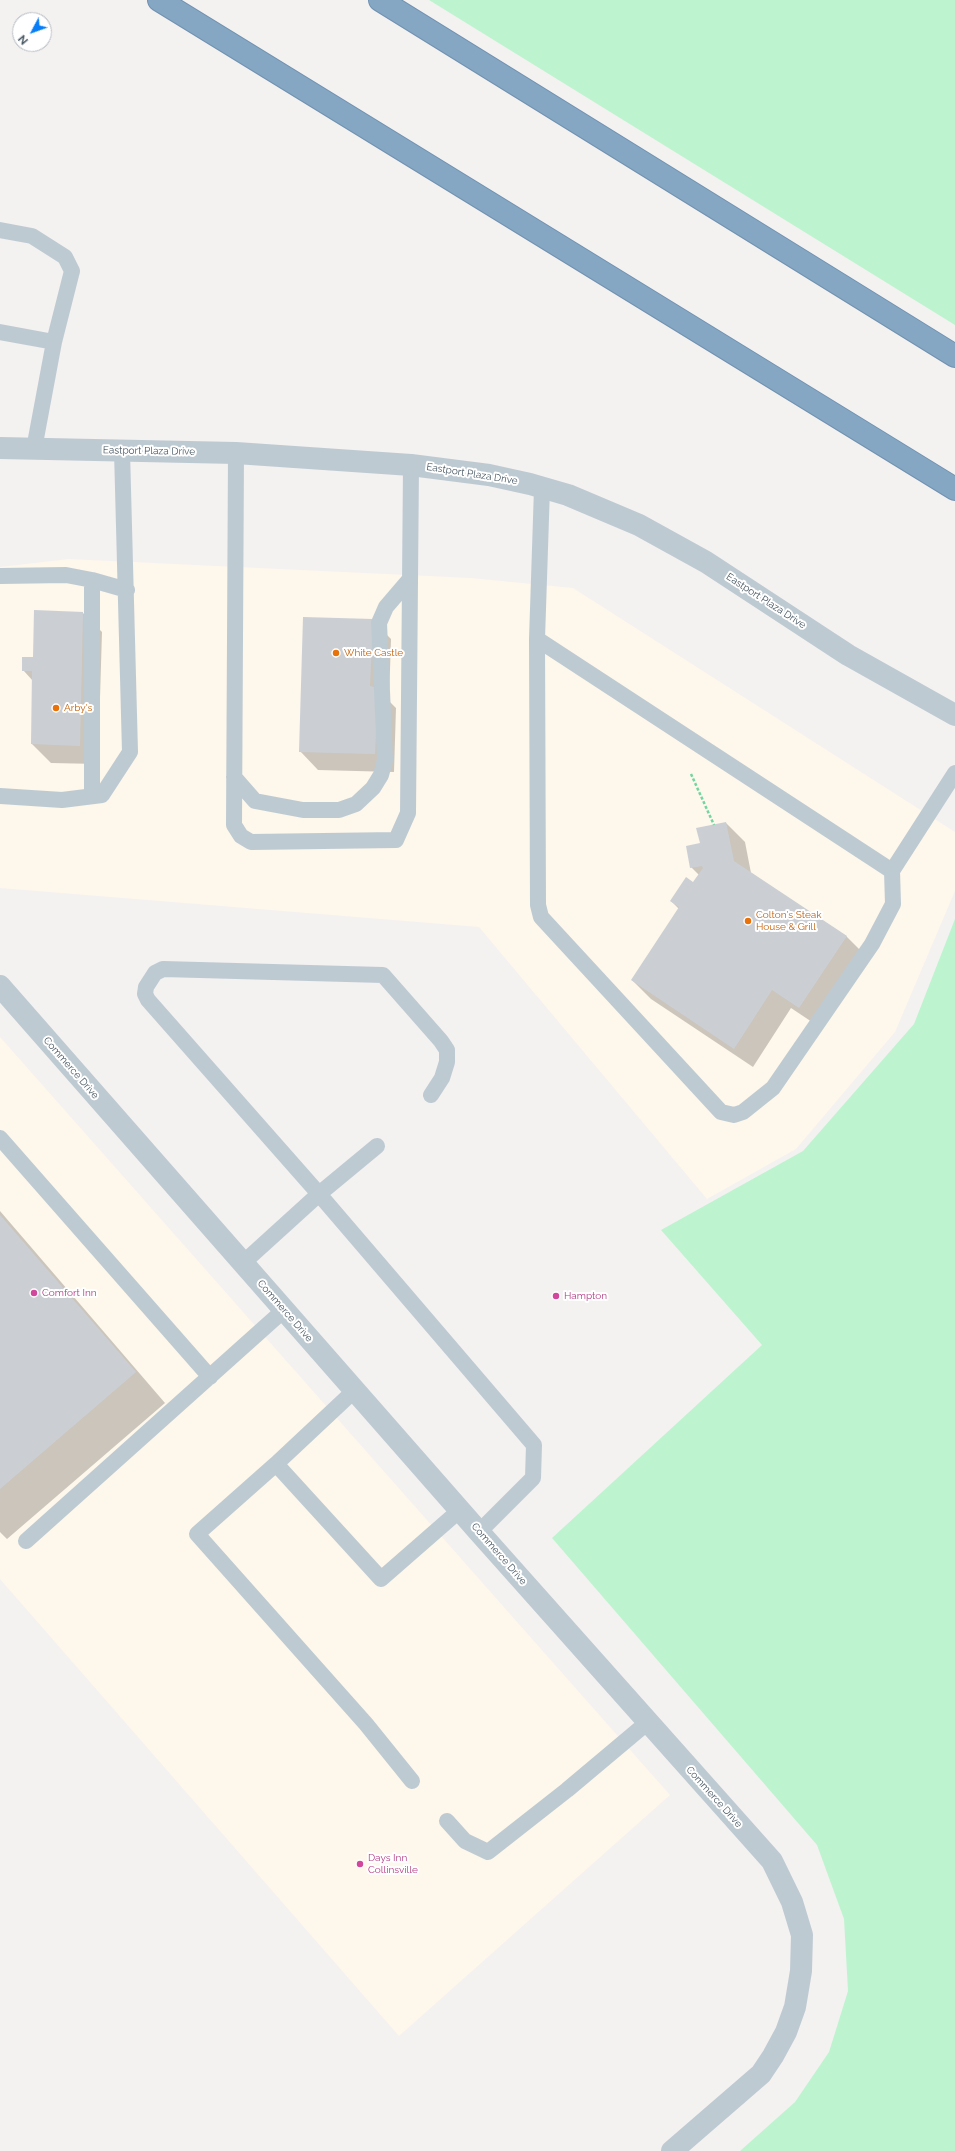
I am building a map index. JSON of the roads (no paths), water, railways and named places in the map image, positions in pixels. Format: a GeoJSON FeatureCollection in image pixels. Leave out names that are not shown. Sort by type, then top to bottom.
{"type":"FeatureCollection","features":[{"type":"Feature","properties":{"kind":"highway"},"geometry":{"type":"LineString","coordinates":[[159,0],[955,489]]}},
{"type":"Feature","properties":{"kind":"highway"},"geometry":{"type":"LineString","coordinates":[[380,0],[955,356]]}},
{"type":"Feature","properties":{"kind":"street","name":"Eastport Plaza Drive"},"geometry":{"type":"LineString","coordinates":[[0,448],[236,452],[411,465],[489,475],[568,495],[639,525],[706,562],[848,655],[955,715]]}},
{"type":"Feature","properties":{"kind":"street","name":"Commerce Drive"},"geometry":{"type":"LineString","coordinates":[[0,986],[479,1532],[772,1861],[792,1902],[802,1935],[801,1971],[795,2007],[786,2032],[773,2056],[760,2074],[672,2151]]}},
{"type":"Feature","properties":{"kind":"lane"},"geometry":{"type":"LineString","coordinates":[[0,230],[32,236],[65,257],[72,271],[54,342],[34,449]]}},
{"type":"Feature","properties":{"kind":"lane"},"geometry":{"type":"LineString","coordinates":[[0,332],[54,342]]}},
{"type":"Feature","properties":{"kind":"lane"},"geometry":{"type":"LineString","coordinates":[[0,796],[62,800],[97,796],[130,752],[127,590],[122,451]]}},
{"type":"Feature","properties":{"kind":"lane"},"geometry":{"type":"LineString","coordinates":[[236,452],[234,825],[241,836],[251,842],[396,840],[408,813],[411,465]]}},
{"type":"Feature","properties":{"kind":"lane"},"geometry":{"type":"LineString","coordinates":[[542,488],[537,639],[538,905],[541,917],[721,1112],[734,1115],[743,1112],[773,1088],[872,944],[893,904],[892,871],[955,773]]}},
{"type":"Feature","properties":{"kind":"lane"},"geometry":{"type":"LineString","coordinates":[[0,576],[66,576],[92,580],[127,590]]}},
{"type":"Feature","properties":{"kind":"lane"},"geometry":{"type":"LineString","coordinates":[[234,777],[255,801],[303,810],[339,810],[356,804],[373,788],[381,775],[385,760],[379,623],[386,607],[410,579]]}},
{"type":"Feature","properties":{"kind":"lane"},"geometry":{"type":"LineString","coordinates":[[92,580],[97,796]]}},
{"type":"Feature","properties":{"kind":"lane"},"geometry":{"type":"LineString","coordinates":[[537,639],[892,871]]}},
{"type":"Feature","properties":{"kind":"lane"},"geometry":{"type":"LineString","coordinates":[[431,1095],[442,1078],[447,1062],[447,1050],[441,1041],[383,975],[162,969],[155,973],[146,987],[145,994],[148,1000],[319,1194],[534,1445],[533,1478],[479,1532]]}},
{"type":"Feature","properties":{"kind":"lane"},"geometry":{"type":"LineString","coordinates":[[0,1138],[210,1377]]}},
{"type":"Feature","properties":{"kind":"lane"},"geometry":{"type":"LineString","coordinates":[[243,1263],[319,1194],[377,1146]]}},
{"type":"Feature","properties":{"kind":"lane"},"geometry":{"type":"LineString","coordinates":[[26,1541],[284,1310]]}},
{"type":"Feature","properties":{"kind":"lane"},"geometry":{"type":"LineString","coordinates":[[355,1390],[198,1534],[366,1724],[412,1781]]}},
{"type":"Feature","properties":{"kind":"lane"},"geometry":{"type":"LineString","coordinates":[[276,1464],[381,1579],[460,1510]]}},
{"type":"Feature","properties":{"kind":"lane"},"geometry":{"type":"LineString","coordinates":[[447,1821],[465,1841],[488,1852],[567,1790],[648,1722]]}},
{"type":"Feature","properties":{"kind":"place","name":"White Castle"},"geometry":{"type":"Point","coordinates":[336,653]}},
{"type":"Feature","properties":{"kind":"place","name":"Arby's"},"geometry":{"type":"Point","coordinates":[56,708]}},
{"type":"Feature","properties":{"kind":"place","name":"Colton's Steak House & Grill"},"geometry":{"type":"Point","coordinates":[748,921]}},
{"type":"Feature","properties":{"kind":"place","name":"Comfort Inn"},"geometry":{"type":"Point","coordinates":[34,1293]}},
{"type":"Feature","properties":{"kind":"place","name":"Hampton"},"geometry":{"type":"Point","coordinates":[556,1296]}},
{"type":"Feature","properties":{"kind":"place","name":"Days Inn Collinsville"},"geometry":{"type":"Point","coordinates":[360,1864]}}]}
